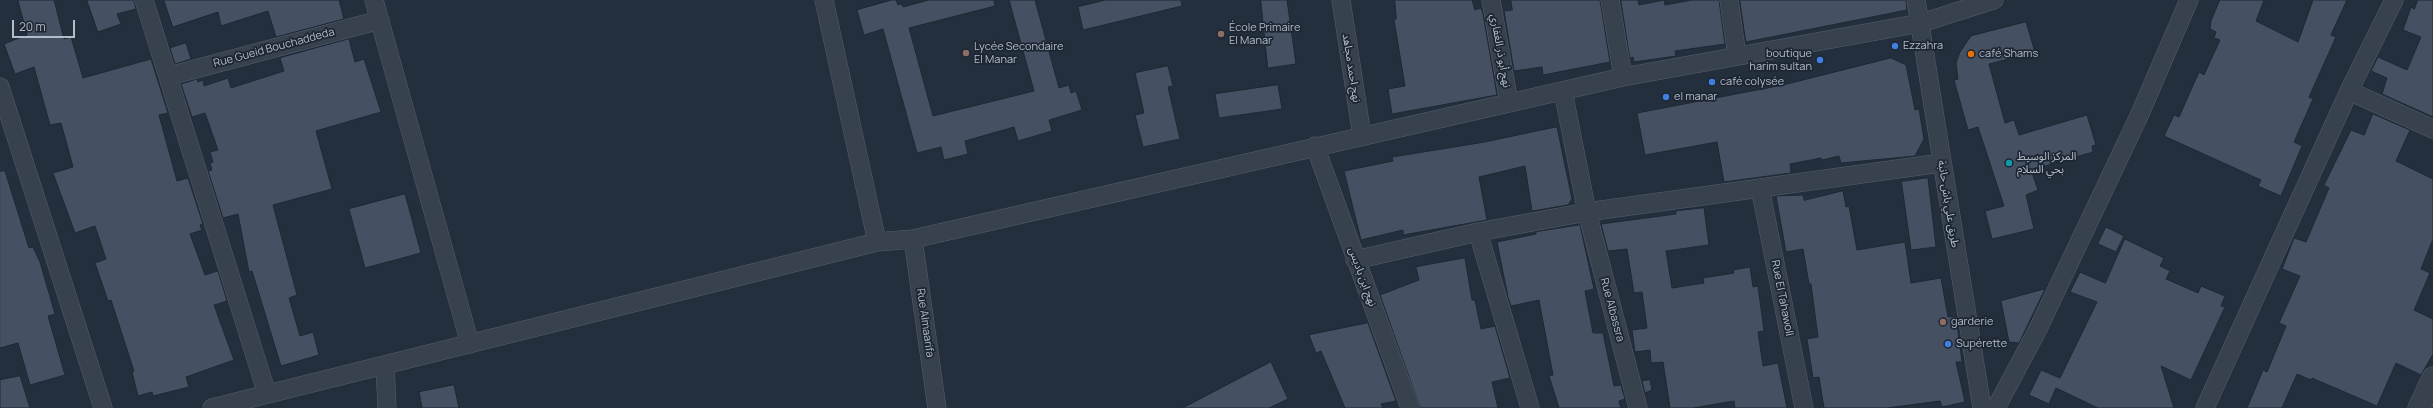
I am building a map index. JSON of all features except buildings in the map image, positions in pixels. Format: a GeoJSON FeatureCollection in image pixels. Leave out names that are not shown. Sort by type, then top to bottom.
{"type":"FeatureCollection","features":[{"type":"Feature","properties":{"kind":"street"},"geometry":{"type":"LineString","coordinates":[[144,0],[169,76],[267,394]]}},
{"type":"Feature","properties":{"kind":"street"},"geometry":{"type":"LineString","coordinates":[[374,0],[470,344]]}},
{"type":"Feature","properties":{"kind":"street"},"geometry":{"type":"LineString","coordinates":[[824,0],[877,242]]}},
{"type":"Feature","properties":{"kind":"street","name":"نهج احمد مجاهد"},"geometry":{"type":"LineString","coordinates":[[1341,0],[1362,136]]}},
{"type":"Feature","properties":{"kind":"street","name":"نهج أبو ذر الغفاري"},"geometry":{"type":"LineString","coordinates":[[1491,0],[1509,103]]}},
{"type":"Feature","properties":{"kind":"street"},"geometry":{"type":"LineString","coordinates":[[1610,0],[1623,77]]}},
{"type":"Feature","properties":{"kind":"street"},"geometry":{"type":"LineString","coordinates":[[1729,0],[1737,56]]}},
{"type":"Feature","properties":{"kind":"street","name":"طريق علي باش حانبة"},"geometry":{"type":"LineString","coordinates":[[1916,0],[1982,408]]}},
{"type":"Feature","properties":{"kind":"street"},"geometry":{"type":"LineString","coordinates":[[212,408],[877,242],[913,239],[1315,146],[1623,77],[1920,23],[1994,0]]}},
{"type":"Feature","properties":{"kind":"street"},"geometry":{"type":"LineString","coordinates":[[1996,408],[2038,329],[2136,123],[2189,0]]}},
{"type":"Feature","properties":{"kind":"street"},"geometry":{"type":"LineString","coordinates":[[2205,408],[2349,90],[2394,0]]}},
{"type":"Feature","properties":{"kind":"street","name":"Rue Gueid Bouchaddeda"},"geometry":{"type":"LineString","coordinates":[[169,76],[380,20]]}},
{"type":"Feature","properties":{"kind":"street"},"geometry":{"type":"LineString","coordinates":[[0,87],[103,408]]}},
{"type":"Feature","properties":{"kind":"street"},"geometry":{"type":"LineString","coordinates":[[2349,90],[2433,129]]}},
{"type":"Feature","properties":{"kind":"street","name":"Rue Albassra"},"geometry":{"type":"LineString","coordinates":[[1562,91],[1587,212],[1638,408]]}},
{"type":"Feature","properties":{"kind":"street","name":"نهج ابن باديس"},"geometry":{"type":"LineString","coordinates":[[1315,146],[1355,260],[1410,408]]}},
{"type":"Feature","properties":{"kind":"street"},"geometry":{"type":"LineString","coordinates":[[1355,260],[1478,232],[1587,212],[1942,163]]}},
{"type":"Feature","properties":{"kind":"street","name":"Rue El Tahawoll"},"geometry":{"type":"LineString","coordinates":[[1760,188],[1804,408]]}},
{"type":"Feature","properties":{"kind":"street"},"geometry":{"type":"LineString","coordinates":[[1478,232],[1530,408]]}},
{"type":"Feature","properties":{"kind":"street","name":"Rue Almaarifa"},"geometry":{"type":"LineString","coordinates":[[913,239],[937,408]]}},
{"type":"Feature","properties":{"kind":"street"},"geometry":{"type":"LineString","coordinates":[[385,365],[387,408]]}},
{"type":"Feature","properties":{"kind":"street"},"geometry":{"type":"LineString","coordinates":[[2419,408],[2433,378]]}},
{"type":"Feature","properties":{"kind":"place","name":"École Primaire El Manar"},"geometry":{"type":"Point","coordinates":[1221,34]}},
{"type":"Feature","properties":{"kind":"place","name":"Ezzahra"},"geometry":{"type":"Point","coordinates":[1895,46]}},
{"type":"Feature","properties":{"kind":"place","name":"Lycée Secondaire El Manar"},"geometry":{"type":"Point","coordinates":[966,53]}},
{"type":"Feature","properties":{"kind":"place","name":"café Shams"},"geometry":{"type":"Point","coordinates":[1971,54]}},
{"type":"Feature","properties":{"kind":"place","name":"boutique harim sultan"},"geometry":{"type":"Point","coordinates":[1820,60]}},
{"type":"Feature","properties":{"kind":"place","name":"café colysée"},"geometry":{"type":"Point","coordinates":[1712,82]}},
{"type":"Feature","properties":{"kind":"place","name":"el manar"},"geometry":{"type":"Point","coordinates":[1666,97]}},
{"type":"Feature","properties":{"kind":"place","name":"المركز الوسيط بحي السلام"},"geometry":{"type":"Point","coordinates":[2009,163]}},
{"type":"Feature","properties":{"kind":"place","name":"garderie"},"geometry":{"type":"Point","coordinates":[1943,322]}},
{"type":"Feature","properties":{"kind":"place","name":"Supérette"},"geometry":{"type":"Point","coordinates":[1948,344]}}]}
